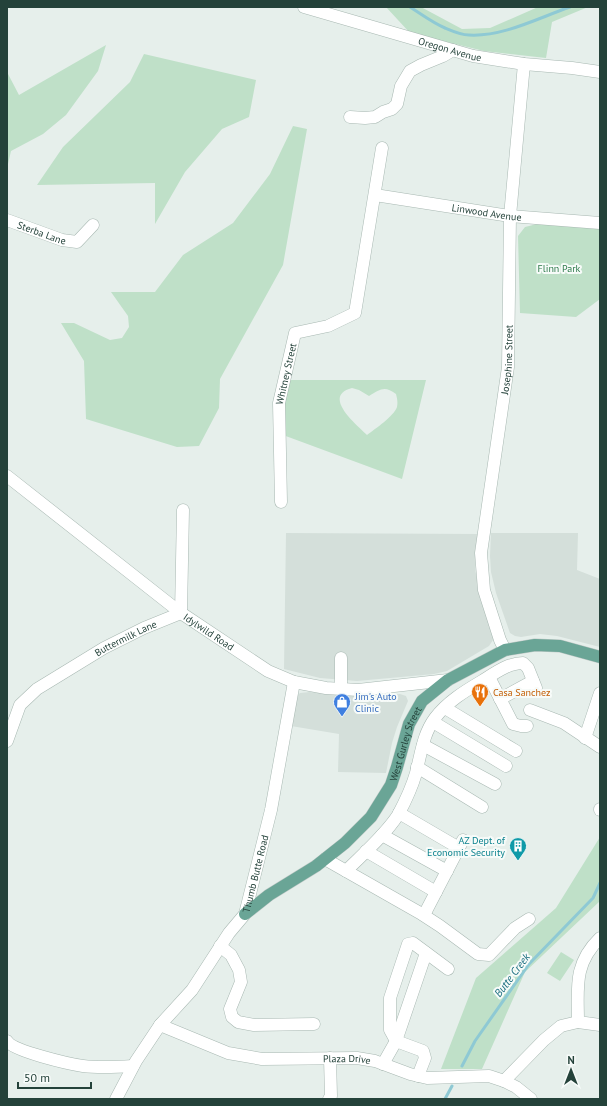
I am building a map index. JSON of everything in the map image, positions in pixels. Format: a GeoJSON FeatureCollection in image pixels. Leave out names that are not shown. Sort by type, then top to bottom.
{"type":"FeatureCollection","features":[{"type":"Feature","properties":{"kind":"main road","name":"West Gurley Street"},"geometry":{"type":"LineString","coordinates":[[245,914],[269,895],[316,866],[345,843],[371,817],[391,785],[409,724],[422,701],[448,680],[505,650],[535,645],[560,646],[600,657]]}},
{"type":"Feature","properties":{"kind":"street","name":"Oregon Avenue"},"geometry":{"type":"LineString","coordinates":[[304,7],[473,56],[524,64],[600,72]]}},
{"type":"Feature","properties":{"kind":"street"},"geometry":{"type":"LineString","coordinates":[[350,117],[375,117],[392,109],[397,104],[402,86],[410,71],[453,50]]}},
{"type":"Feature","properties":{"kind":"street","name":"Josephine Street"},"geometry":{"type":"LineString","coordinates":[[505,650],[500,640],[484,590],[481,553],[508,367],[510,216],[524,64]]}},
{"type":"Feature","properties":{"kind":"street","name":"Whitney Street"},"geometry":{"type":"LineString","coordinates":[[280,502],[279,403],[295,333],[328,326],[356,313],[382,148]]}},
{"type":"Feature","properties":{"kind":"street","name":"Linwood Avenue"},"geometry":{"type":"LineString","coordinates":[[375,195],[510,216],[600,223]]}},
{"type":"Feature","properties":{"kind":"street","name":"Sterba Lane"},"geometry":{"type":"LineString","coordinates":[[7,220],[62,240],[77,242],[93,225]]}},
{"type":"Feature","properties":{"kind":"street","name":"Idylwild Road"},"geometry":{"type":"LineString","coordinates":[[7,476],[181,613],[268,671],[294,682],[326,688],[358,690],[448,680]]}},
{"type":"Feature","properties":{"kind":"street"},"geometry":{"type":"LineString","coordinates":[[181,613],[183,510]]}},
{"type":"Feature","properties":{"kind":"street","name":"Buttermilk Lane"},"geometry":{"type":"LineString","coordinates":[[7,740],[20,705],[37,689],[104,648],[144,628],[181,613]]}},
{"type":"Feature","properties":{"kind":"street"},"geometry":{"type":"LineString","coordinates":[[341,658],[341,689]]}},
{"type":"Feature","properties":{"kind":"street"},"geometry":{"type":"LineString","coordinates":[[346,871],[382,835],[399,813],[408,794],[423,744],[434,719],[449,703],[466,691],[500,670],[516,662],[523,662],[528,668],[534,685],[500,699]]}},
{"type":"Feature","properties":{"kind":"street"},"geometry":{"type":"LineString","coordinates":[[489,677],[513,724],[527,726]]}},
{"type":"Feature","properties":{"kind":"street","name":"Thumb Butte Road"},"geometry":{"type":"LineString","coordinates":[[116,1099],[133,1066],[160,1025],[192,990],[229,933],[245,914],[271,810],[294,682]]}},
{"type":"Feature","properties":{"kind":"street"},"geometry":{"type":"LineString","coordinates":[[586,738],[600,692]]}},
{"type":"Feature","properties":{"kind":"street"},"geometry":{"type":"LineString","coordinates":[[445,708],[516,751]]}},
{"type":"Feature","properties":{"kind":"street"},"geometry":{"type":"LineString","coordinates":[[530,710],[564,724],[600,747]]}},
{"type":"Feature","properties":{"kind":"street"},"geometry":{"type":"LineString","coordinates":[[433,722],[506,766]]}},
{"type":"Feature","properties":{"kind":"street"},"geometry":{"type":"LineString","coordinates":[[423,744],[495,784]]}},
{"type":"Feature","properties":{"kind":"street"},"geometry":{"type":"LineString","coordinates":[[417,767],[482,807]]}},
{"type":"Feature","properties":{"kind":"street"},"geometry":{"type":"LineString","coordinates":[[399,813],[461,844],[424,915]]}},
{"type":"Feature","properties":{"kind":"street"},"geometry":{"type":"LineString","coordinates":[[382,835],[447,871]]}},
{"type":"Feature","properties":{"kind":"street"},"geometry":{"type":"LineString","coordinates":[[366,852],[436,892]]}},
{"type":"Feature","properties":{"kind":"street"},"geometry":{"type":"LineString","coordinates":[[325,859],[424,915],[478,954],[489,955],[515,928],[529,919]]}},
{"type":"Feature","properties":{"kind":"street"},"geometry":{"type":"LineString","coordinates":[[578,1022],[578,989],[580,969],[586,956],[600,938]]}},
{"type":"Feature","properties":{"kind":"street"},"geometry":{"type":"LineString","coordinates":[[418,1076],[425,1058],[423,1051],[396,1041],[390,1030],[390,998],[408,944],[413,943],[448,969]]}},
{"type":"Feature","properties":{"kind":"street"},"geometry":{"type":"LineString","coordinates":[[220,946],[231,955],[240,970],[241,982],[230,1009],[232,1017],[238,1022],[254,1025],[314,1024]]}},
{"type":"Feature","properties":{"kind":"street"},"geometry":{"type":"LineString","coordinates":[[383,1064],[396,1041],[426,953]]}},
{"type":"Feature","properties":{"kind":"street"},"geometry":{"type":"LineString","coordinates":[[504,1081],[544,1040],[561,1026],[578,1022],[600,1025]]}},
{"type":"Feature","properties":{"kind":"street","name":"Plaza Drive"},"geometry":{"type":"LineString","coordinates":[[160,1025],[228,1053],[262,1059],[357,1058],[375,1061],[410,1074],[427,1078],[490,1076],[516,1087],[531,1099]]}},
{"type":"Feature","properties":{"kind":"street"},"geometry":{"type":"LineString","coordinates":[[8,1044],[29,1052],[84,1066],[133,1066]]}},
{"type":"Feature","properties":{"kind":"street"},"geometry":{"type":"LineString","coordinates":[[329,1099],[331,1096],[330,1058]]}},
{"type":"Feature","properties":{"kind":"shaded area"},"geometry":{"type":"Polygon","coordinates":[[[286,533],[478,534],[475,551],[475,568],[479,591],[493,640],[489,646],[447,671],[434,674],[357,681],[320,678],[284,669],[286,533]]]}},
{"type":"Feature","properties":{"kind":"shaded area"},"geometry":{"type":"Polygon","coordinates":[[[491,533],[578,533],[577,570],[600,579],[600,647],[557,636],[540,634],[521,637],[510,633],[496,593],[491,572],[491,533]]]}},
{"type":"Feature","properties":{"kind":"shaded area"},"geometry":{"type":"Polygon","coordinates":[[[310,692],[366,697],[400,694],[406,696],[408,701],[392,743],[386,773],[338,772],[339,734],[291,726],[297,696],[300,693],[310,692]]]}},
{"type":"Feature","properties":{"kind":"green space"},"geometry":{"type":"Polygon","coordinates":[[[386,7],[421,7],[462,29],[490,28],[538,7],[588,7],[552,22],[546,58],[484,51],[410,33],[386,7]]]}},
{"type":"Feature","properties":{"kind":"green space"},"geometry":{"type":"Polygon","coordinates":[[[106,45],[98,71],[66,115],[43,134],[11,151],[8,164],[7,186],[7,72],[19,95],[106,45]]]}},
{"type":"Feature","properties":{"kind":"green space"},"geometry":{"type":"Polygon","coordinates":[[[144,54],[256,80],[249,117],[222,129],[185,172],[155,224],[155,183],[37,185],[63,147],[130,82],[144,54]]]}},
{"type":"Feature","properties":{"kind":"green space"},"geometry":{"type":"Polygon","coordinates":[[[293,126],[307,129],[283,265],[220,379],[219,408],[199,446],[177,447],[86,419],[84,361],[61,323],[74,323],[110,340],[122,338],[129,327],[128,316],[111,292],[155,292],[183,255],[233,223],[270,174],[293,126]]]}},
{"type":"Feature","properties":{"kind":"green space","name":"Flinn Park"},"geometry":{"type":"Polygon","coordinates":[[[537,224],[600,229],[600,299],[576,317],[520,313],[518,236],[525,227],[537,224]]]}},
{"type":"Feature","properties":{"kind":"green space"},"geometry":{"type":"Polygon","coordinates":[[[289,380],[426,380],[402,479],[283,435],[283,401],[289,380]],[[352,388],[343,392],[340,397],[340,404],[350,418],[367,435],[395,411],[397,407],[397,399],[396,394],[385,389],[382,389],[369,396],[352,388]]]}},
{"type":"Feature","properties":{"kind":"green space"},"geometry":{"type":"Polygon","coordinates":[[[600,837],[600,901],[525,972],[482,1069],[441,1069],[476,978],[556,908],[600,837]]]}},
{"type":"Feature","properties":{"kind":"green space"},"geometry":{"type":"Polygon","coordinates":[[[561,952],[574,960],[560,981],[547,973],[561,952]]]}},
{"type":"Feature","properties":{"kind":"waterway"},"geometry":{"type":"LineString","coordinates":[[410,7],[441,26],[457,33],[469,35],[482,35],[507,30],[570,7]]}},
{"type":"Feature","properties":{"kind":"waterway","name":"Butte Creek"},"geometry":{"type":"LineString","coordinates":[[462,1066],[475,1041],[529,964],[593,898],[600,883]]}},
{"type":"Feature","properties":{"kind":"waterway","name":"Butte Creek"},"geometry":{"type":"LineString","coordinates":[[445,1099],[452,1086]]}},
{"type":"Feature","properties":{"kind":"place","name":"Casa Sanchez"},"geometry":{"type":"Point","coordinates":[480,707]}},
{"type":"Feature","properties":{"kind":"place","name":"Jim's Auto Clinic"},"geometry":{"type":"Point","coordinates":[342,717]}},
{"type":"Feature","properties":{"kind":"place","name":"AZ Dept. of Economic Security"},"geometry":{"type":"Point","coordinates":[518,861]}}]}
